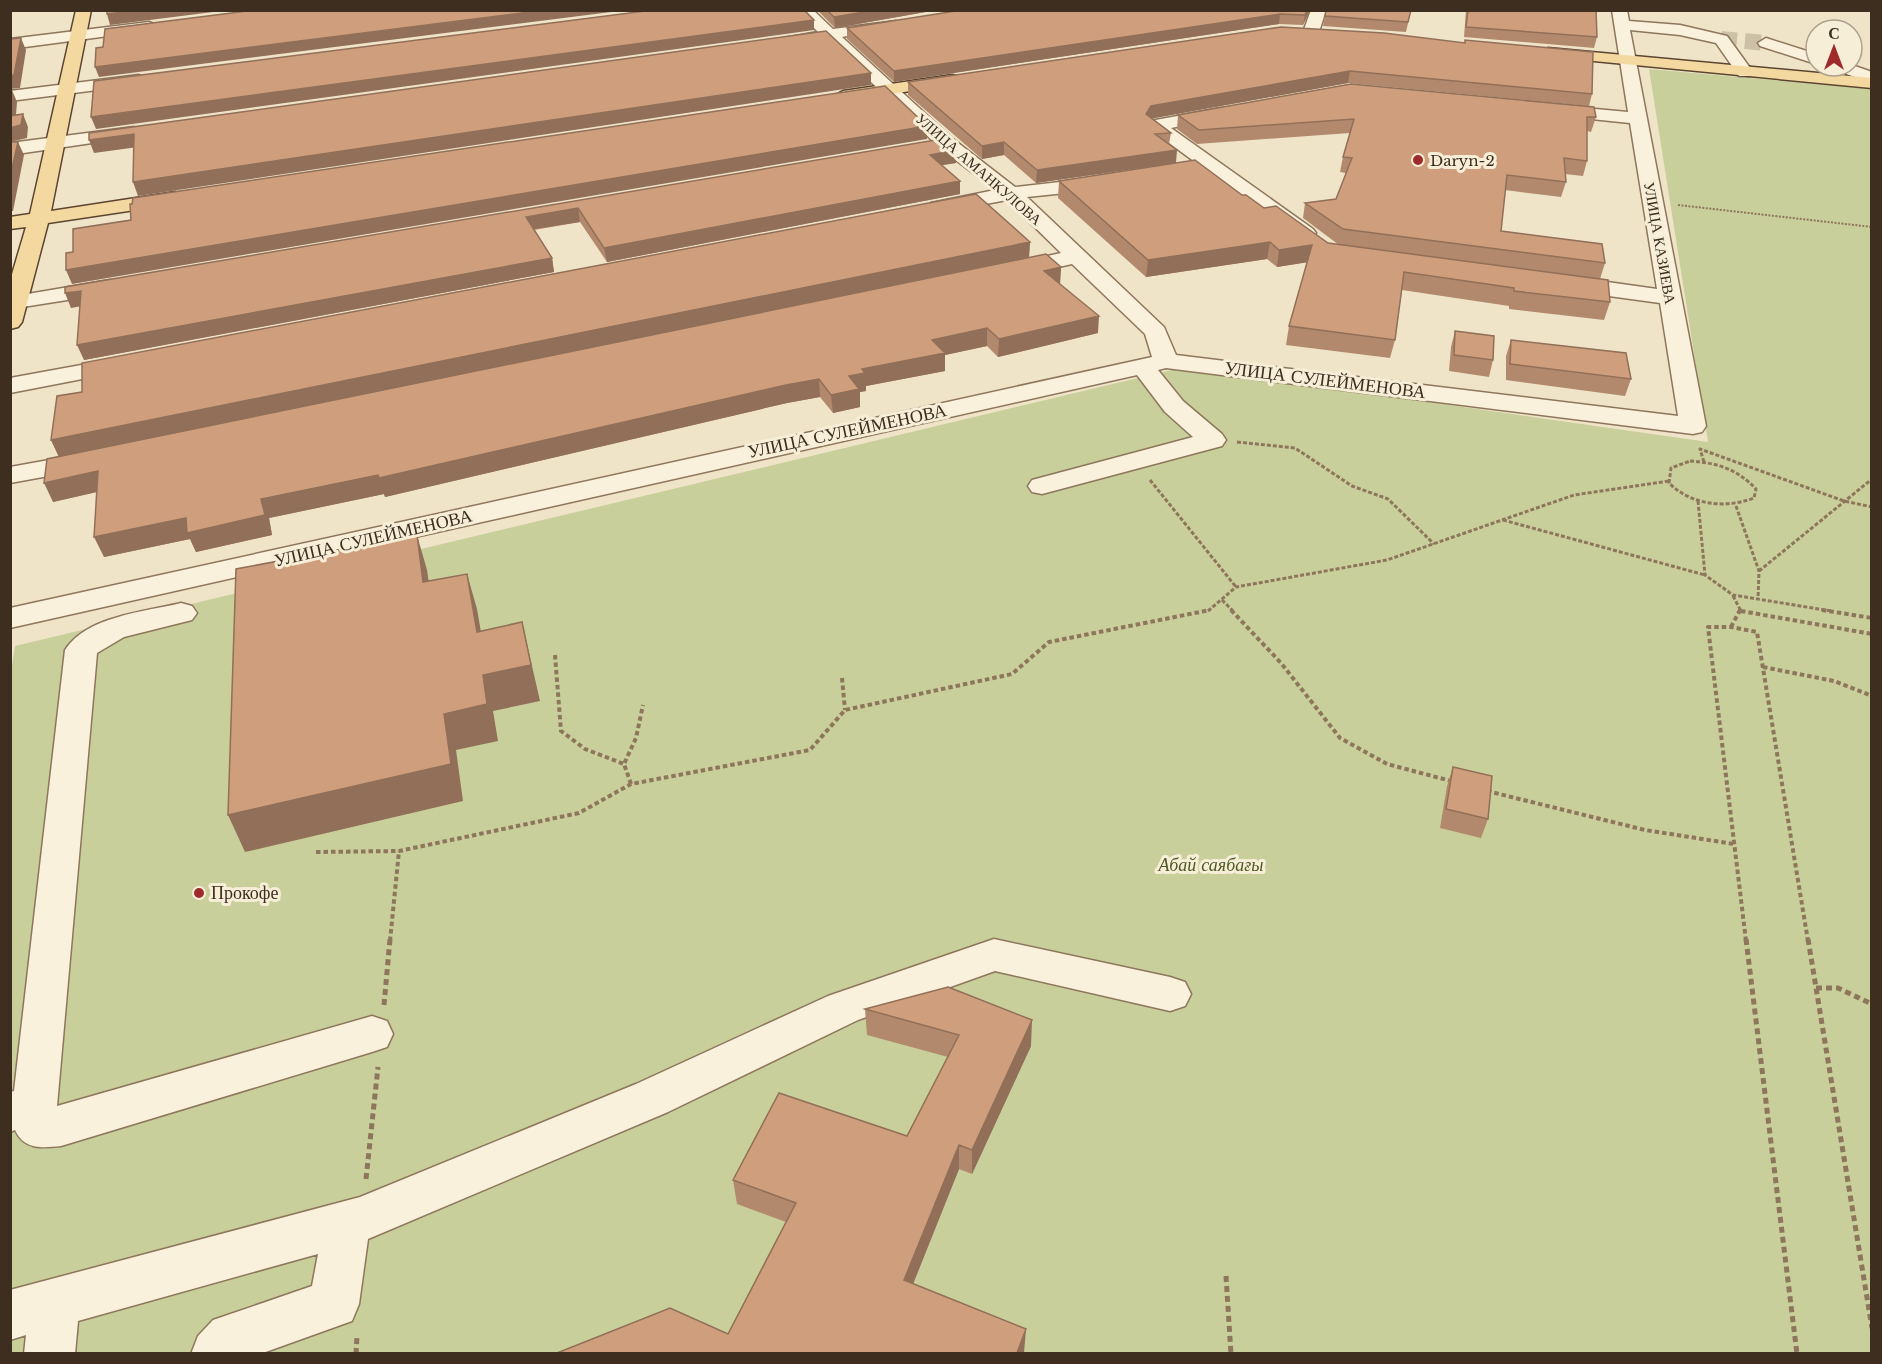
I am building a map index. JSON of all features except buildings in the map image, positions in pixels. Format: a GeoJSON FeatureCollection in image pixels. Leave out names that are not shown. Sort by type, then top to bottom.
{"type":"FeatureCollection","features":[{"type":"Feature","properties":{"kind":"main road"},"geometry":{"type":"LineString","coordinates":[[12,313],[39,219],[84,10]]}},
{"type":"Feature","properties":{"kind":"main road"},"geometry":{"type":"LineString","coordinates":[[1303,32],[1331,33]]}},
{"type":"Feature","properties":{"kind":"main road"},"geometry":{"type":"LineString","coordinates":[[1533,52],[1872,83]]}},
{"type":"Feature","properties":{"kind":"main road"},"geometry":{"type":"LineString","coordinates":[[828,99],[970,77]]}},
{"type":"Feature","properties":{"kind":"main road"},"geometry":{"type":"LineString","coordinates":[[10,223],[192,195]]}},
{"type":"Feature","properties":{"kind":"street","name":"УЛИЦА АМАНКУЛОВА"},"geometry":{"type":"LineString","coordinates":[[804,10],[946,143],[1011,193],[1156,332],[1155,363],[1166,399],[1186,421],[1212,440]]}},
{"type":"Feature","properties":{"kind":"street"},"geometry":{"type":"LineString","coordinates":[[1303,32],[1319,10]]}},
{"type":"Feature","properties":{"kind":"street"},"geometry":{"type":"LineString","coordinates":[[1620,16],[1721,39],[1745,72]]}},
{"type":"Feature","properties":{"kind":"street","name":"УЛИЦА КАЗИЕВА"},"geometry":{"type":"LineString","coordinates":[[1620,16],[1636,118],[1693,426]]}},
{"type":"Feature","properties":{"kind":"street"},"geometry":{"type":"LineString","coordinates":[[773,44],[909,21]]}},
{"type":"Feature","properties":{"kind":"street"},"geometry":{"type":"LineString","coordinates":[[10,44],[163,26]]}},
{"type":"Feature","properties":{"kind":"street"},"geometry":{"type":"LineString","coordinates":[[1766,43],[1804,55]]}},
{"type":"Feature","properties":{"kind":"street"},"geometry":{"type":"LineString","coordinates":[[10,96],[150,78]]}},
{"type":"Feature","properties":{"kind":"street"},"geometry":{"type":"LineString","coordinates":[[1532,108],[1636,118]]}},
{"type":"Feature","properties":{"kind":"street"},"geometry":{"type":"LineString","coordinates":[[1235,110],[1156,125],[1324,246]]}},
{"type":"Feature","properties":{"kind":"street"},"geometry":{"type":"LineString","coordinates":[[10,149],[150,130]]}},
{"type":"Feature","properties":{"kind":"street"},"geometry":{"type":"LineString","coordinates":[[923,147],[946,143]]}},
{"type":"Feature","properties":{"kind":"street"},"geometry":{"type":"LineString","coordinates":[[917,211],[1011,193],[1072,188],[1212,165]]}},
{"type":"Feature","properties":{"kind":"street"},"geometry":{"type":"LineString","coordinates":[[984,276],[1077,256]]}},
{"type":"Feature","properties":{"kind":"street"},"geometry":{"type":"LineString","coordinates":[[1542,280],[1669,297]]}},
{"type":"Feature","properties":{"kind":"street"},"geometry":{"type":"LineString","coordinates":[[12,313],[132,283]]}},
{"type":"Feature","properties":{"kind":"street"},"geometry":{"type":"LineString","coordinates":[[10,386],[140,361]]}},
{"type":"Feature","properties":{"kind":"street","name":"УЛИЦА СУЛЕЙМЕНОВА"},"geometry":{"type":"LineString","coordinates":[[10,618],[1155,363],[1693,426]]}},
{"type":"Feature","properties":{"kind":"street"},"geometry":{"type":"LineString","coordinates":[[1042,486],[1212,440]]}},
{"type":"Feature","properties":{"kind":"street"},"geometry":{"type":"LineString","coordinates":[[10,474],[109,457]]}},
{"type":"Feature","properties":{"kind":"street"},"geometry":{"type":"LineString","coordinates":[[181,613],[106,633],[87,643],[81,650],[23,1108],[38,1128],[61,1126],[378,1035]]}},
{"type":"Feature","properties":{"kind":"street"},"geometry":{"type":"LineString","coordinates":[[49,1353],[33,1309],[354,1221],[652,1098],[843,1008],[994,955],[1170,994]]}},
{"type":"Feature","properties":{"kind":"street"},"geometry":{"type":"LineString","coordinates":[[216,1353],[231,1338],[334,1304],[354,1221]]}},
{"type":"Feature","properties":{"kind":"path"},"geometry":{"type":"LineString","coordinates":[[1652,202],[1872,227]]}},
{"type":"Feature","properties":{"kind":"path"},"geometry":{"type":"LineString","coordinates":[[1212,440],[1295,448],[1352,486],[1388,498],[1434,544]]}},
{"type":"Feature","properties":{"kind":"path"},"geometry":{"type":"LineString","coordinates":[[1704,462],[1700,449],[1844,501],[1872,507]]}},
{"type":"Feature","properties":{"kind":"path"},"geometry":{"type":"LineString","coordinates":[[1135,461],[1236,587]]}},
{"type":"Feature","properties":{"kind":"path"},"geometry":{"type":"LineString","coordinates":[[1704,462],[1733,470],[1752,484],[1756,491],[1754,498],[1736,506],[1698,501],[1685,495],[1669,481],[1667,474],[1679,463],[1704,462]]}},
{"type":"Feature","properties":{"kind":"path"},"geometry":{"type":"LineString","coordinates":[[1759,571],[1872,479]]}},
{"type":"Feature","properties":{"kind":"path"},"geometry":{"type":"LineString","coordinates":[[316,852],[399,851],[579,813],[631,784],[810,750],[845,710],[1012,674],[1049,642],[1207,612],[1236,587],[1387,560],[1574,495],[1669,481]]}},
{"type":"Feature","properties":{"kind":"path"},"geometry":{"type":"LineString","coordinates":[[1698,501],[1705,575]]}},
{"type":"Feature","properties":{"kind":"path"},"geometry":{"type":"LineString","coordinates":[[1736,506],[1759,571],[1758,599]]}},
{"type":"Feature","properties":{"kind":"path"},"geometry":{"type":"LineString","coordinates":[[1502,520],[1705,575],[1733,595],[1872,618]]}},
{"type":"Feature","properties":{"kind":"path"},"geometry":{"type":"LineString","coordinates":[[1733,595],[1741,611]]}},
{"type":"Feature","properties":{"kind":"path"},"geometry":{"type":"LineString","coordinates":[[1222,600],[1281,663],[1340,738],[1387,764],[1453,782]]}},
{"type":"Feature","properties":{"kind":"path"},"geometry":{"type":"LineString","coordinates":[[1731,627],[1741,611]]}},
{"type":"Feature","properties":{"kind":"path"},"geometry":{"type":"LineString","coordinates":[[1741,611],[1872,634]]}},
{"type":"Feature","properties":{"kind":"path"},"geometry":{"type":"LineString","coordinates":[[1797,1353],[1708,627],[1731,627],[1757,632],[1872,1328]]}},
{"type":"Feature","properties":{"kind":"path"},"geometry":{"type":"LineString","coordinates":[[555,656],[561,731],[585,749],[624,764]]}},
{"type":"Feature","properties":{"kind":"path"},"geometry":{"type":"LineString","coordinates":[[1763,667],[1834,681],[1872,696]]}},
{"type":"Feature","properties":{"kind":"path"},"geometry":{"type":"LineString","coordinates":[[842,678],[845,710]]}},
{"type":"Feature","properties":{"kind":"path"},"geometry":{"type":"LineString","coordinates":[[631,784],[624,764],[636,738],[643,705]]}},
{"type":"Feature","properties":{"kind":"path"},"geometry":{"type":"LineString","coordinates":[[1475,788],[1645,830],[1734,844]]}},
{"type":"Feature","properties":{"kind":"path"},"geometry":{"type":"LineString","coordinates":[[354,1221],[399,851]]}},
{"type":"Feature","properties":{"kind":"path"},"geometry":{"type":"LineString","coordinates":[[1815,988],[1838,988],[1872,1004]]}},
{"type":"Feature","properties":{"kind":"path"},"geometry":{"type":"LineString","coordinates":[[1226,1276],[1231,1353]]}},
{"type":"Feature","properties":{"kind":"path"},"geometry":{"type":"LineString","coordinates":[[356,1353],[357,1331]]}},
{"type":"Feature","properties":{"kind":"green space","name":"Абай саябағы"},"geometry":{"type":"Polygon","coordinates":[[[1649,69],[1871,89],[1871,1353],[11,1354],[10,678],[15,646],[1184,367],[1708,442],[1649,69]]]}},
{"type":"Feature","properties":{"kind":"tunnel"},"geometry":{"type":"LineString","coordinates":[[1721,39],[1766,43]]}},
{"type":"Feature","properties":{"kind":"place","name":"Daryn-2"},"geometry":{"type":"Point","coordinates":[1418,160]}},
{"type":"Feature","properties":{"kind":"place","name":"Прокофе"},"geometry":{"type":"Point","coordinates":[199,893]}}]}
